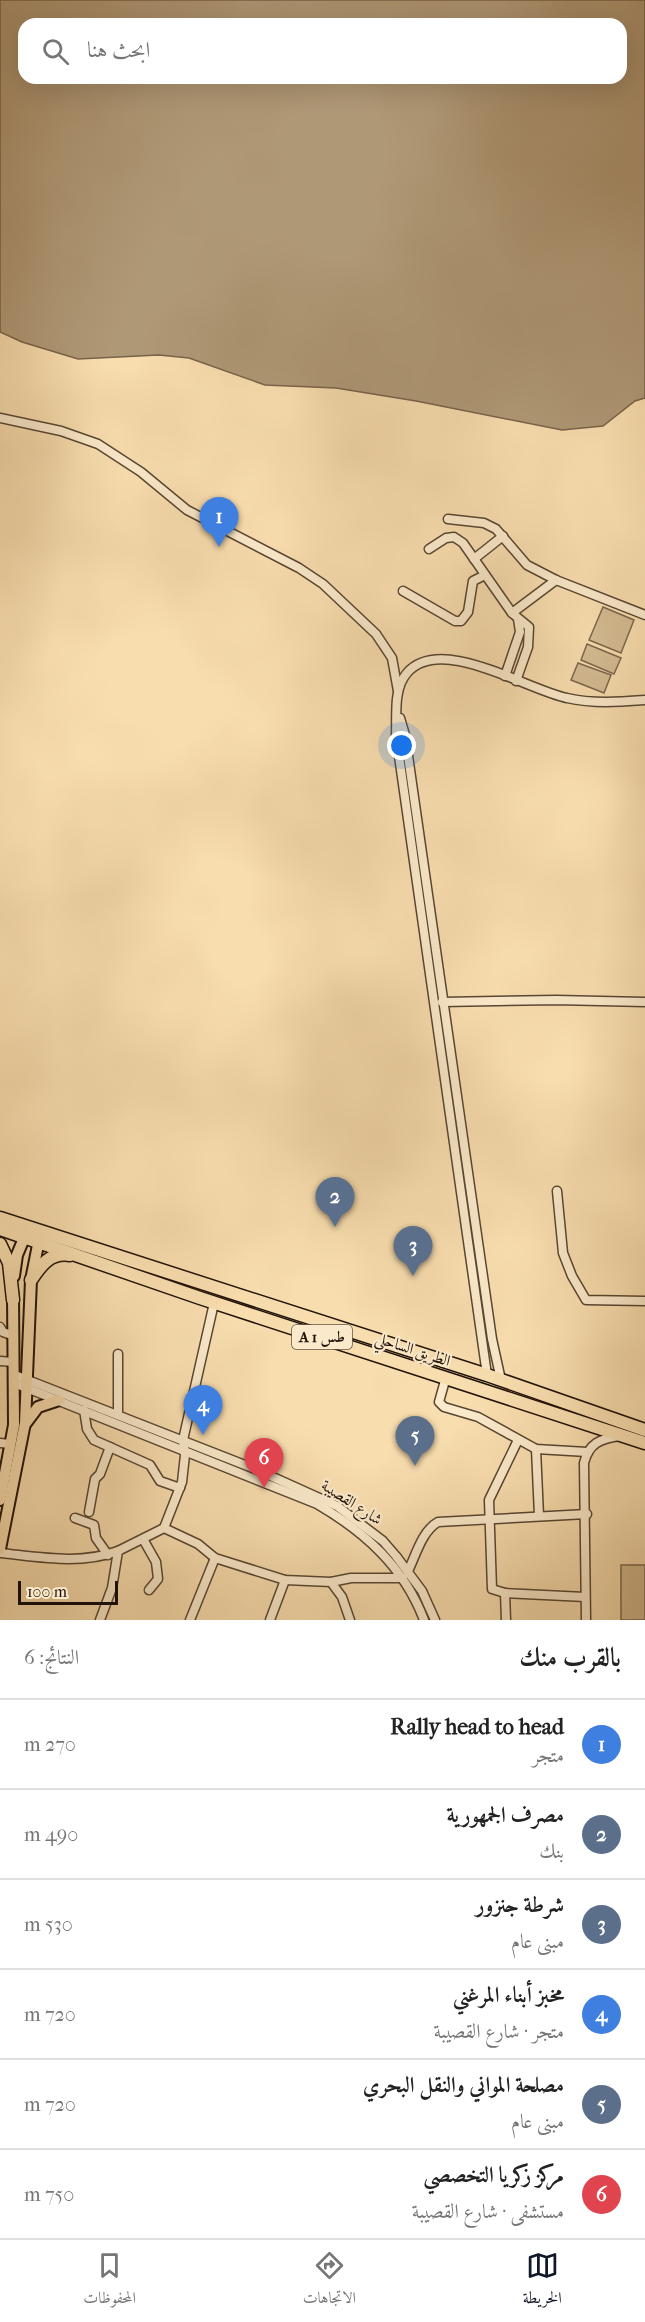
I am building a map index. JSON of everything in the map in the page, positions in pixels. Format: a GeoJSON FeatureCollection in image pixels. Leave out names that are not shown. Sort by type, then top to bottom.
{"type":"FeatureCollection","features":[{"type":"Feature","properties":{"kind":"highway","name":"الطريق الساحلي"},"geometry":{"type":"LineString","coordinates":[[0,1218],[39,1237],[486,1375],[645,1430]]}},
{"type":"Feature","properties":{"kind":"highway","name":"الطريق الساحلي"},"geometry":{"type":"LineString","coordinates":[[0,1229],[26,1232]]}},
{"type":"Feature","properties":{"kind":"highway","name":"الطريق الساحلي"},"geometry":{"type":"LineString","coordinates":[[39,1237],[82,1257],[214,1302],[645,1443]]}},
{"type":"Feature","properties":{"kind":"highway"},"geometry":{"type":"LineString","coordinates":[[0,1245],[9,1263],[13,1300]]}},
{"type":"Feature","properties":{"kind":"highway"},"geometry":{"type":"LineString","coordinates":[[31,1280],[51,1257],[64,1254],[82,1257]]}},
{"type":"Feature","properties":{"kind":"main road"},"geometry":{"type":"LineString","coordinates":[[0,1500],[14,1379],[14,1263],[26,1232]]}},
{"type":"Feature","properties":{"kind":"main road"},"geometry":{"type":"LineString","coordinates":[[0,1551],[25,1423],[31,1280],[39,1237]]}},
{"type":"Feature","properties":{"kind":"main road"},"geometry":{"type":"LineString","coordinates":[[25,1423],[38,1407],[59,1400]]}},
{"type":"Feature","properties":{"kind":"street"},"geometry":{"type":"LineString","coordinates":[[0,418],[61,431],[98,444],[141,472],[187,510],[273,554],[324,584],[376,634],[392,658],[398,692],[398,712],[405,735],[406,778],[429,935],[434,1003],[486,1375]]}},
{"type":"Feature","properties":{"kind":"street"},"geometry":{"type":"LineString","coordinates":[[448,519],[484,523],[503,536],[527,565],[556,580],[645,615]]}},
{"type":"Feature","properties":{"kind":"street"},"geometry":{"type":"LineString","coordinates":[[474,559],[503,536]]}},
{"type":"Feature","properties":{"kind":"street"},"geometry":{"type":"LineString","coordinates":[[429,549],[446,538],[454,537],[463,543],[515,616],[520,632],[505,676]]}},
{"type":"Feature","properties":{"kind":"street"},"geometry":{"type":"LineString","coordinates":[[403,591],[455,621],[461,621],[468,612],[473,581],[485,574]]}},
{"type":"Feature","properties":{"kind":"street"},"geometry":{"type":"LineString","coordinates":[[515,616],[556,580]]}},
{"type":"Feature","properties":{"kind":"street"},"geometry":{"type":"LineString","coordinates":[[515,616],[525,621],[530,632],[528,647],[516,681]]}},
{"type":"Feature","properties":{"kind":"street"},"geometry":{"type":"LineString","coordinates":[[398,692],[408,672],[416,665],[438,660],[471,664],[543,691],[579,700],[645,700]]}},
{"type":"Feature","properties":{"kind":"street"},"geometry":{"type":"LineString","coordinates":[[429,935],[445,1002],[492,1339],[501,1380]]}},
{"type":"Feature","properties":{"kind":"street"},"geometry":{"type":"LineString","coordinates":[[434,1003],[556,1000],[645,1002]]}},
{"type":"Feature","properties":{"kind":"street"},"geometry":{"type":"LineString","coordinates":[[557,1191],[562,1253],[586,1300],[645,1301]]}},
{"type":"Feature","properties":{"kind":"street"},"geometry":{"type":"LineString","coordinates":[[0,1551],[73,1560],[108,1555],[164,1528],[180,1488],[185,1455],[183,1444],[214,1302]]}},
{"type":"Feature","properties":{"kind":"street"},"geometry":{"type":"LineString","coordinates":[[0,1327],[5,1333],[14,1336]]}},
{"type":"Feature","properties":{"kind":"street"},"geometry":{"type":"LineString","coordinates":[[118,1354],[118,1415]]}},
{"type":"Feature","properties":{"kind":"street"},"geometry":{"type":"LineString","coordinates":[[0,1361],[14,1362]]}},
{"type":"Feature","properties":{"kind":"street"},"geometry":{"type":"LineString","coordinates":[[446,1377],[440,1396],[441,1405],[478,1417],[536,1449],[587,1452]]}},
{"type":"Feature","properties":{"kind":"street"},"geometry":{"type":"LineString","coordinates":[[14,1379],[118,1415],[317,1503],[367,1538],[423,1591],[435,1620]]}},
{"type":"Feature","properties":{"kind":"street"},"geometry":{"type":"LineString","coordinates":[[28,1383],[59,1400],[84,1410],[183,1444]]}},
{"type":"Feature","properties":{"kind":"street"},"geometry":{"type":"LineString","coordinates":[[84,1410],[87,1429],[92,1437],[150,1465],[163,1484],[180,1488]]}},
{"type":"Feature","properties":{"kind":"street"},"geometry":{"type":"LineString","coordinates":[[586,1620],[587,1514],[584,1463],[587,1452],[601,1438],[622,1435]]}},
{"type":"Feature","properties":{"kind":"street"},"geometry":{"type":"LineString","coordinates":[[518,1440],[490,1493],[492,1587],[495,1592],[585,1597]]}},
{"type":"Feature","properties":{"kind":"street"},"geometry":{"type":"LineString","coordinates":[[89,1512],[95,1479],[100,1474],[110,1447]]}},
{"type":"Feature","properties":{"kind":"street"},"geometry":{"type":"LineString","coordinates":[[536,1449],[539,1516]]}},
{"type":"Feature","properties":{"kind":"street"},"geometry":{"type":"LineString","coordinates":[[406,1575],[431,1526],[444,1521],[587,1514]]}},
{"type":"Feature","properties":{"kind":"street"},"geometry":{"type":"LineString","coordinates":[[75,1518],[94,1525],[96,1538],[108,1555]]}},
{"type":"Feature","properties":{"kind":"street"},"geometry":{"type":"LineString","coordinates":[[164,1528],[198,1544],[215,1558],[285,1580],[331,1582],[351,1578],[406,1575]]}},
{"type":"Feature","properties":{"kind":"street"},"geometry":{"type":"LineString","coordinates":[[142,1539],[158,1565],[158,1579],[149,1590]]}},
{"type":"Feature","properties":{"kind":"street"},"geometry":{"type":"LineString","coordinates":[[100,1620],[112,1587],[118,1551]]}},
{"type":"Feature","properties":{"kind":"street"},"geometry":{"type":"LineString","coordinates":[[190,1620],[215,1558]]}},
{"type":"Feature","properties":{"kind":"street"},"geometry":{"type":"LineString","coordinates":[[406,1575],[424,1620]]}},
{"type":"Feature","properties":{"kind":"street"},"geometry":{"type":"LineString","coordinates":[[270,1620],[285,1580]]}},
{"type":"Feature","properties":{"kind":"street"},"geometry":{"type":"LineString","coordinates":[[331,1582],[342,1597],[350,1620]]}},
{"type":"Feature","properties":{"kind":"street"},"geometry":{"type":"LineString","coordinates":[[505,1593],[506,1620]]}},
{"type":"Feature","properties":{"kind":"shaded area"},"geometry":{"type":"Polygon","coordinates":[[[0,0],[645,0],[645,398],[635,401],[603,426],[562,430],[416,401],[336,388],[265,385],[189,358],[159,355],[78,359],[22,342],[0,332],[0,0]]]}},
{"type":"Feature","properties":{"kind":"shaded area"},"geometry":{"type":"Polygon","coordinates":[[[603,607],[634,620],[621,653],[589,640],[603,607]]]}},
{"type":"Feature","properties":{"kind":"shaded area"},"geometry":{"type":"Polygon","coordinates":[[[587,644],[621,658],[614,674],[581,660],[587,644]]]}},
{"type":"Feature","properties":{"kind":"shaded area"},"geometry":{"type":"Polygon","coordinates":[[[578,663],[611,675],[604,693],[571,680],[578,663]]]}},
{"type":"Feature","properties":{"kind":"shaded area"},"geometry":{"type":"Polygon","coordinates":[[[621,1565],[645,1565],[645,1620],[621,1620],[621,1565]]]}},
{"type":"Feature","properties":{"kind":"place","name":"Rally head to head"},"geometry":{"type":"Point","coordinates":[219,547]}},
{"type":"Feature","properties":{"kind":"place","name":"مصرف الجمهورية"},"geometry":{"type":"Point","coordinates":[335,1227]}},
{"type":"Feature","properties":{"kind":"place","name":"شرطة جنزور"},"geometry":{"type":"Point","coordinates":[413,1276]}},
{"type":"Feature","properties":{"kind":"place","name":"مخبز أبناء المرغني"},"geometry":{"type":"Point","coordinates":[203,1435]}},
{"type":"Feature","properties":{"kind":"place","name":"مصلحة المواني والنقل البحري"},"geometry":{"type":"Point","coordinates":[415,1466]}},
{"type":"Feature","properties":{"kind":"place","name":"مركز زكريا التخصصي"},"geometry":{"type":"Point","coordinates":[264,1488]}}]}
